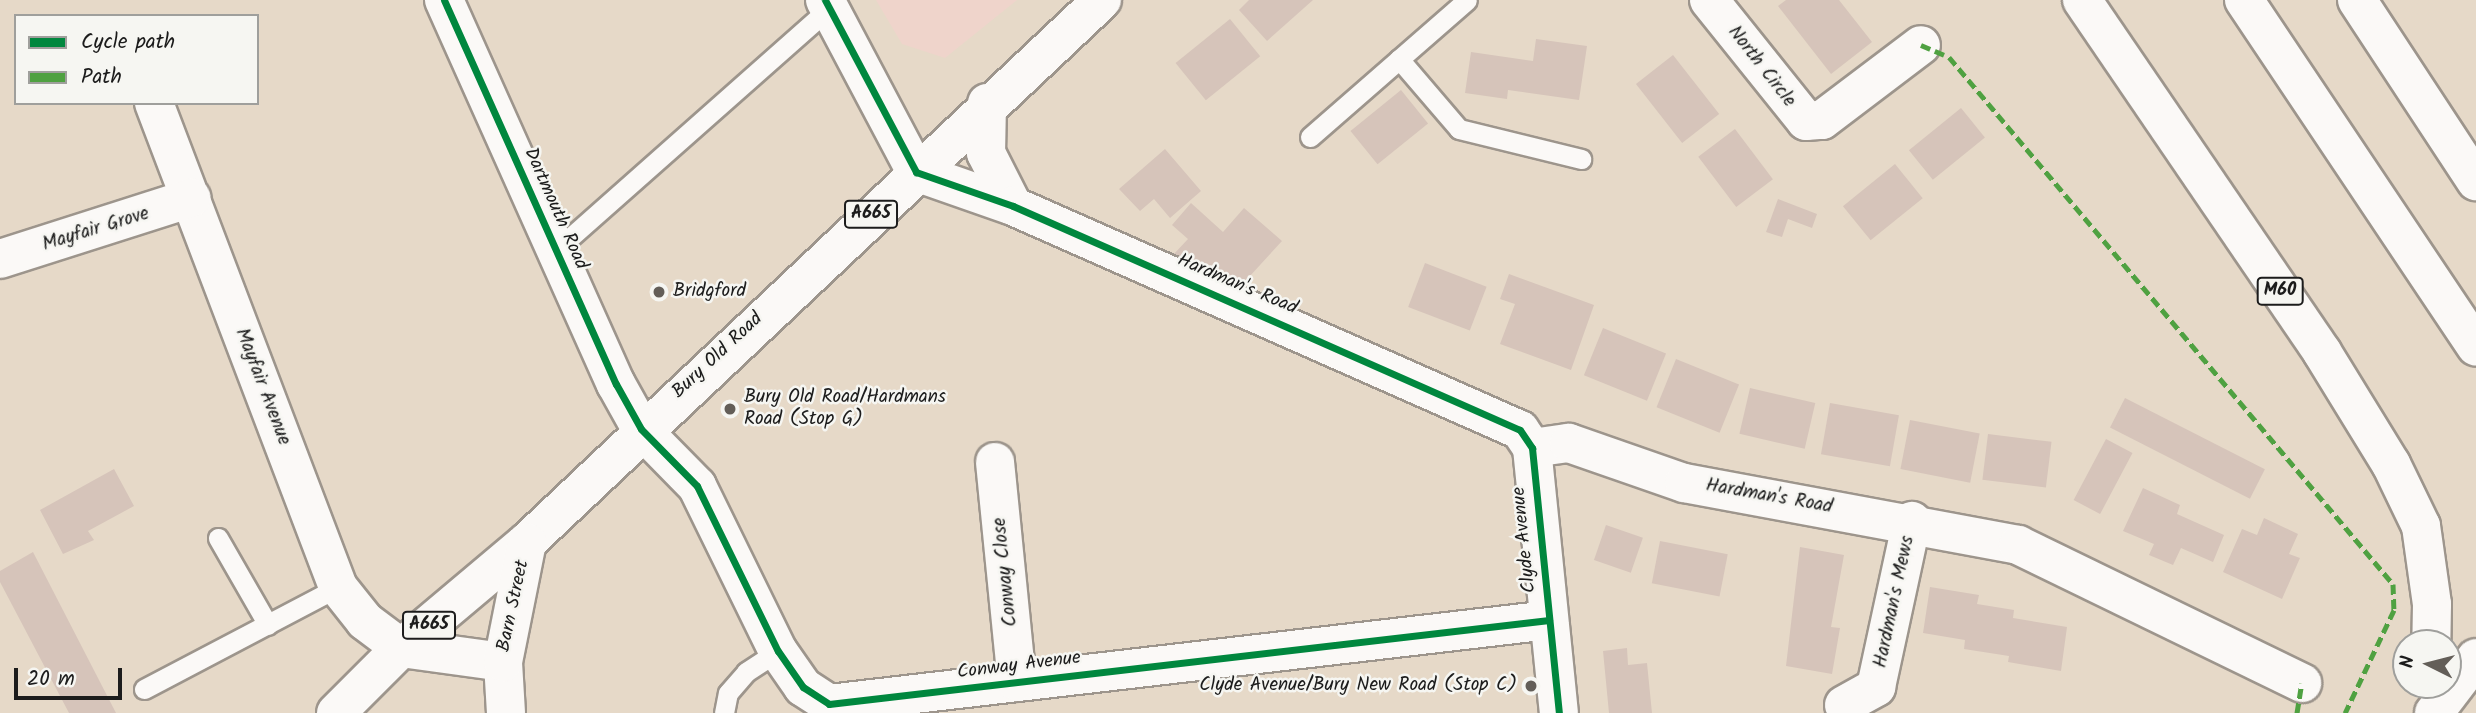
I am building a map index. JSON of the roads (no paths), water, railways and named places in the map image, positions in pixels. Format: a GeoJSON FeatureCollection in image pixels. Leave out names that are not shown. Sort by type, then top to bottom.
{"type":"FeatureCollection","features":[{"type":"Feature","properties":{"kind":"main road","name":"Dartmouth Road"},"geometry":{"type":"LineString","coordinates":[[444,0],[556,250],[641,429]]}},
{"type":"Feature","properties":{"kind":"main road","name":"Bury Old Road"},"geometry":{"type":"LineString","coordinates":[[336,713],[401,648],[527,542],[641,429],[987,103],[1102,0]]}},
{"type":"Feature","properties":{"kind":"main road","name":"North Circle"},"geometry":{"type":"LineString","coordinates":[[1709,0],[1806,121],[1822,120],[1921,46]]}},
{"type":"Feature","properties":{"kind":"main road","name":"M60"},"geometry":{"type":"LineString","coordinates":[[2082,0],[2322,352],[2390,464],[2421,526],[2432,604],[2431,629]]}},
{"type":"Feature","properties":{"kind":"main road"},"geometry":{"type":"LineString","coordinates":[[2244,0],[2476,347]]}},
{"type":"Feature","properties":{"kind":"main road"},"geometry":{"type":"LineString","coordinates":[[2357,0],[2476,181]]}},
{"type":"Feature","properties":{"kind":"main road"},"geometry":{"type":"LineString","coordinates":[[828,4],[916,172]]}},
{"type":"Feature","properties":{"kind":"main road"},"geometry":{"type":"LineString","coordinates":[[987,103],[986,153],[1013,206]]}},
{"type":"Feature","properties":{"kind":"main road","name":"Mayfair Avenue"},"geometry":{"type":"LineString","coordinates":[[156,105],[338,587],[365,621],[401,648]]}},
{"type":"Feature","properties":{"kind":"main road","name":"Hardman's Road"},"geometry":{"type":"LineString","coordinates":[[916,172],[1013,206],[1503,417],[1532,448],[1569,443],[1684,483],[1912,521],[2018,545],[2302,683]]}},
{"type":"Feature","properties":{"kind":"main road","name":"Mayfair Grove"},"geometry":{"type":"LineString","coordinates":[[0,259],[191,198]]}},
{"type":"Feature","properties":{"kind":"main road","name":"Conway Avenue"},"geometry":{"type":"LineString","coordinates":[[641,429],[697,486],[778,651],[803,687],[829,704],[1549,620]]}},
{"type":"Feature","properties":{"kind":"main road","name":"Clyde Avenue"},"geometry":{"type":"LineString","coordinates":[[1532,448],[1559,713]]}},
{"type":"Feature","properties":{"kind":"main road","name":"Conway Close"},"geometry":{"type":"LineString","coordinates":[[995,462],[1017,682]]}},
{"type":"Feature","properties":{"kind":"main road","name":"Hardman's Mews"},"geometry":{"type":"LineString","coordinates":[[1844,705],[1876,687],[1912,521]]}},
{"type":"Feature","properties":{"kind":"main road","name":"Barn Street"},"geometry":{"type":"LineString","coordinates":[[506,713],[502,662],[527,542]]}},
{"type":"Feature","properties":{"kind":"main road"},"geometry":{"type":"LineString","coordinates":[[401,648],[502,662]]}},
{"type":"Feature","properties":{"kind":"main road"},"geometry":{"type":"LineString","coordinates":[[2434,713],[2476,658]]}},
{"type":"Feature","properties":{"kind":"lane"},"geometry":{"type":"LineString","coordinates":[[1310,136],[1467,0]]}},
{"type":"Feature","properties":{"kind":"lane"},"geometry":{"type":"LineString","coordinates":[[556,250],[828,4]]}},
{"type":"Feature","properties":{"kind":"lane"},"geometry":{"type":"LineString","coordinates":[[1399,59],[1459,129],[1581,159]]}},
{"type":"Feature","properties":{"kind":"lane"},"geometry":{"type":"LineString","coordinates":[[218,538],[268,625]]}},
{"type":"Feature","properties":{"kind":"lane"},"geometry":{"type":"LineString","coordinates":[[144,689],[338,587]]}},
{"type":"Feature","properties":{"kind":"lane"},"geometry":{"type":"LineString","coordinates":[[724,713],[728,693],[746,672],[778,651]]}},
{"type":"Feature","properties":{"kind":"place","name":"Bridgford"},"geometry":{"type":"Point","coordinates":[659,292]}},
{"type":"Feature","properties":{"kind":"place","name":"Bury Old Road/Hardmans Road (Stop G)"},"geometry":{"type":"Point","coordinates":[730,409]}},
{"type":"Feature","properties":{"kind":"place","name":"Clyde Avenue/Bury New Road (Stop C)"},"geometry":{"type":"Point","coordinates":[1531,686]}}]}
